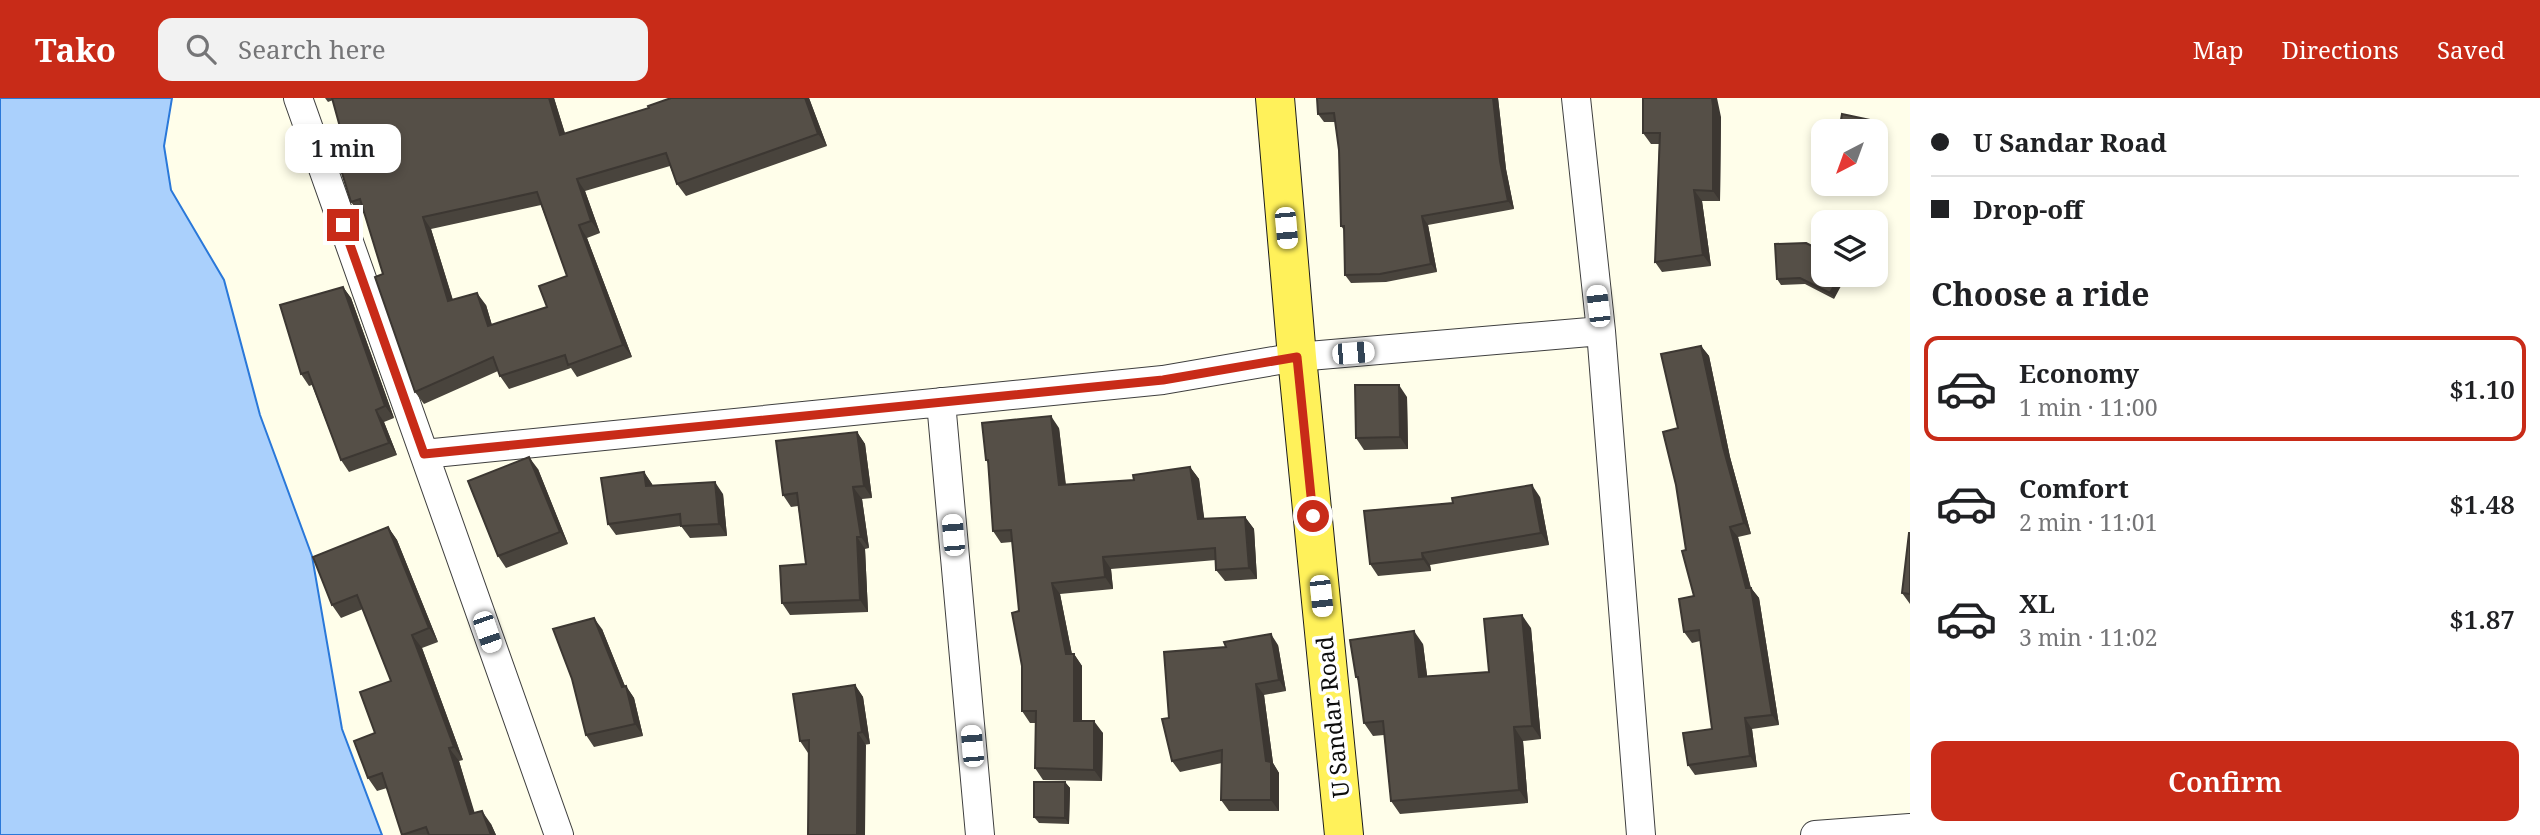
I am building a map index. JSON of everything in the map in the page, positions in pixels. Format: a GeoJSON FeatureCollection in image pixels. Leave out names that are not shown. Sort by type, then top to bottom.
{"type":"FeatureCollection","features":[{"type":"Feature","properties":{"kind":"main road","name":"U Sandar Road"},"geometry":{"type":"LineString","coordinates":[[1275,98],[1297,357],[1344,835]]}},
{"type":"Feature","properties":{"kind":"street"},"geometry":{"type":"LineString","coordinates":[[298,98],[559,835]]}},
{"type":"Feature","properties":{"kind":"street"},"geometry":{"type":"LineString","coordinates":[[1576,98],[1601,331],[1641,835]]}},
{"type":"Feature","properties":{"kind":"street"},"geometry":{"type":"LineString","coordinates":[[424,454],[1163,380],[1297,357],[1601,331]]}},
{"type":"Feature","properties":{"kind":"street"},"geometry":{"type":"LineString","coordinates":[[942,402],[980,835]]}},
{"type":"Feature","properties":{"kind":"street"},"geometry":{"type":"LineString","coordinates":[[1815,835],[1910,828]]}},
{"type":"Feature","properties":{"kind":"water"},"geometry":{"type":"Polygon","coordinates":[[[0,98],[172,98],[164,146],[171,190],[224,280],[260,415],[312,556],[342,729],[382,835],[0,835],[0,98]]]}},
{"type":"Feature","properties":{"kind":"building"},"geometry":{"type":"Polygon","coordinates":[[[332,98],[549,98],[560,135],[649,108],[648,106],[671,98],[805,98],[818,134],[677,184],[666,153],[577,179],[591,221],[579,225],[623,345],[568,365],[565,355],[500,376],[493,357],[415,392],[375,277],[383,274],[360,199],[351,202],[341,170],[351,167],[332,98]],[[537,192],[423,217],[448,301],[477,293],[488,326],[547,307],[539,286],[567,276],[537,192]]]}},
{"type":"Feature","properties":{"kind":"building"},"geometry":{"type":"Polygon","coordinates":[[[1317,98],[1493,98],[1500,161],[1508,201],[1422,216],[1431,264],[1380,274],[1345,275],[1339,150],[1334,113],[1318,114],[1317,98]]]}},
{"type":"Feature","properties":{"kind":"building"},"geometry":{"type":"Polygon","coordinates":[[[1643,98],[1712,98],[1713,191],[1694,190],[1703,255],[1655,262],[1660,133],[1643,133],[1643,98]]]}},
{"type":"Feature","properties":{"kind":"building"},"geometry":{"type":"Polygon","coordinates":[[[1842,114],[1866,119],[1841,119],[1842,114]]]}},
{"type":"Feature","properties":{"kind":"building"},"geometry":{"type":"Polygon","coordinates":[[[1806,243],[1811,246],[1811,284],[1800,278],[1777,279],[1775,244],[1806,243]]]}},
{"type":"Feature","properties":{"kind":"building"},"geometry":{"type":"Polygon","coordinates":[[[343,287],[385,406],[376,410],[389,443],[341,460],[308,372],[301,374],[280,305],[343,287]]]}},
{"type":"Feature","properties":{"kind":"building"},"geometry":{"type":"Polygon","coordinates":[[[1818,287],[1833,287],[1830,293],[1818,287]]]}},
{"type":"Feature","properties":{"kind":"building"},"geometry":{"type":"Polygon","coordinates":[[[1701,346],[1723,447],[1744,523],[1730,527],[1746,588],[1751,588],[1772,715],[1745,718],[1750,756],[1688,765],[1683,733],[1712,729],[1699,630],[1684,632],[1679,599],[1694,596],[1682,551],[1686,550],[1676,485],[1663,432],[1678,428],[1661,354],[1701,346]]]}},
{"type":"Feature","properties":{"kind":"building"},"geometry":{"type":"Polygon","coordinates":[[[1355,385],[1399,385],[1400,437],[1356,438],[1355,385]]]}},
{"type":"Feature","properties":{"kind":"building"},"geometry":{"type":"Polygon","coordinates":[[[1051,416],[1059,485],[1134,480],[1133,475],[1190,467],[1198,519],[1245,517],[1249,568],[1216,570],[1215,548],[1103,557],[1105,577],[1052,583],[1066,654],[1074,654],[1074,721],[1094,721],[1094,770],[1035,768],[1036,711],[1022,711],[1022,666],[1012,613],[1019,611],[1011,530],[993,531],[988,460],[982,423],[1051,416]]]}},
{"type":"Feature","properties":{"kind":"building"},"geometry":{"type":"Polygon","coordinates":[[[857,432],[864,486],[853,487],[861,537],[857,537],[860,600],[782,603],[780,566],[806,564],[797,493],[783,495],[776,441],[857,432]]]}},
{"type":"Feature","properties":{"kind":"building"},"geometry":{"type":"Polygon","coordinates":[[[529,457],[560,532],[498,556],[468,481],[529,457]]]}},
{"type":"Feature","properties":{"kind":"building"},"geometry":{"type":"Polygon","coordinates":[[[644,472],[646,486],[715,482],[719,524],[681,526],[680,514],[608,524],[601,478],[644,472]]]}},
{"type":"Feature","properties":{"kind":"building"},"geometry":{"type":"Polygon","coordinates":[[[1532,485],[1541,533],[1422,553],[1423,559],[1370,564],[1364,511],[1453,503],[1452,498],[1532,485]]]}},
{"type":"Feature","properties":{"kind":"building"},"geometry":{"type":"Polygon","coordinates":[[[388,527],[429,628],[412,635],[454,747],[449,748],[470,814],[482,811],[491,835],[429,835],[426,827],[402,835],[382,773],[368,778],[354,741],[375,733],[360,692],[391,681],[357,595],[332,605],[313,557],[388,527]]]}},
{"type":"Feature","properties":{"kind":"building"},"geometry":{"type":"Polygon","coordinates":[[[1910,533],[1910,594],[1902,593],[1910,533]]]}},
{"type":"Feature","properties":{"kind":"building"},"geometry":{"type":"Polygon","coordinates":[[[1522,615],[1532,726],[1514,727],[1519,790],[1391,801],[1383,721],[1364,723],[1350,640],[1414,631],[1419,677],[1489,672],[1484,619],[1522,615]]]}},
{"type":"Feature","properties":{"kind":"building"},"geometry":{"type":"Polygon","coordinates":[[[594,618],[622,687],[626,686],[635,724],[586,735],[572,679],[553,629],[594,618]]]}},
{"type":"Feature","properties":{"kind":"building"},"geometry":{"type":"Polygon","coordinates":[[[1271,634],[1279,680],[1256,684],[1266,761],[1271,762],[1271,800],[1221,800],[1222,750],[1172,761],[1162,719],[1169,718],[1164,652],[1226,647],[1224,642],[1271,634]]]}},
{"type":"Feature","properties":{"kind":"building"},"geometry":{"type":"Polygon","coordinates":[[[855,685],[862,732],[858,733],[857,835],[808,835],[809,740],[800,741],[793,694],[855,685]]]}},
{"type":"Feature","properties":{"kind":"building"},"geometry":{"type":"Polygon","coordinates":[[[1034,782],[1065,782],[1065,818],[1034,817],[1034,782]]]}},
{"type":"Feature","properties":{"kind":"route"},"geometry":{"type":"LineString","coordinates":[[343,225],[424,454],[1163,380],[1297,357],[1313,516]]}}]}
